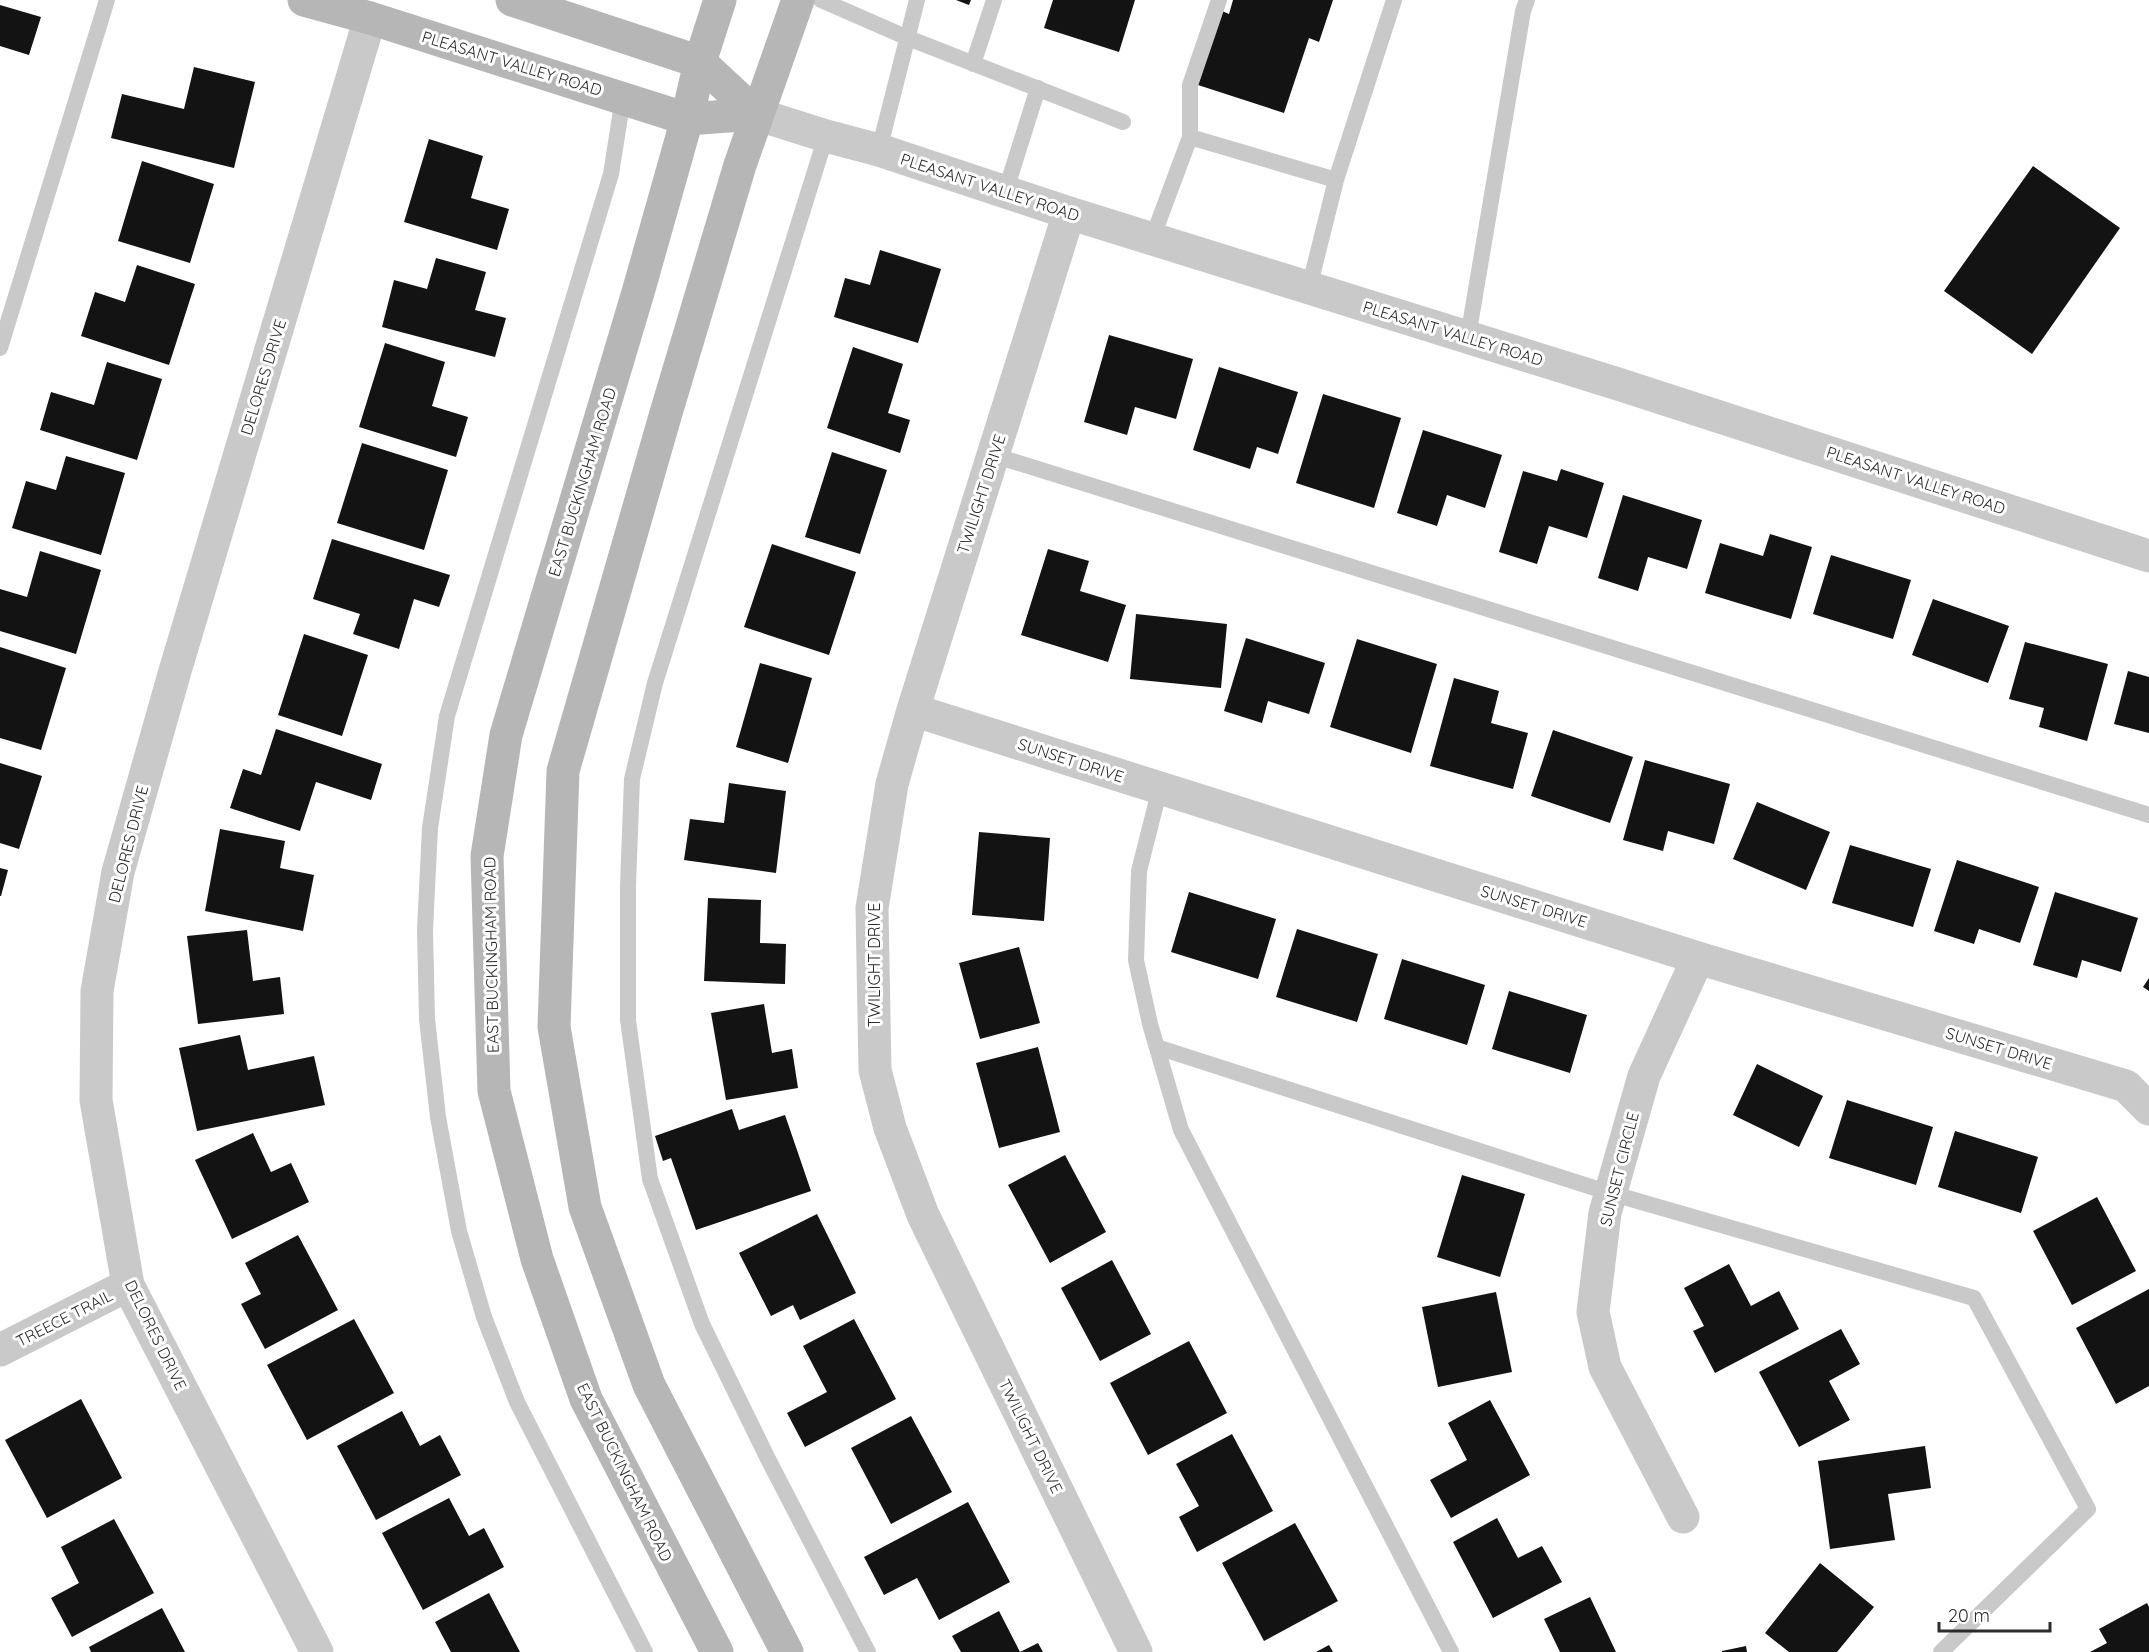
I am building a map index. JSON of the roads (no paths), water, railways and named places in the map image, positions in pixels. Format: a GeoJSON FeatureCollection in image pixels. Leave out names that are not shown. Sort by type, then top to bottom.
{"type":"FeatureCollection","features":[{"type":"Feature","properties":{"kind":"main road","name":"PLEASANT VALLEY ROAD"},"geometry":{"type":"LineString","coordinates":[[304,0],[370,18],[687,119],[756,114]]}},
{"type":"Feature","properties":{"kind":"main road","name":"PLEASANT VALLEY ROAD"},"geometry":{"type":"LineString","coordinates":[[512,0],[700,62],[756,114]]}},
{"type":"Feature","properties":{"kind":"main road","name":"EAST BUCKINGHAM ROAD"},"geometry":{"type":"LineString","coordinates":[[717,1652],[586,1399],[537,1259],[494,1091],[487,856],[506,735],[639,289],[687,119],[700,62],[720,0]]}},
{"type":"Feature","properties":{"kind":"main road"},"geometry":{"type":"LineString","coordinates":[[787,1652],[649,1385],[585,1207],[554,1026],[563,771],[662,424],[756,114],[798,0]]}},
{"type":"Feature","properties":{"kind":"street","name":"DELORES DRIVE"},"geometry":{"type":"LineString","coordinates":[[317,1652],[128,1285],[96,1100],[97,990],[118,872],[175,671],[370,18]]}},
{"type":"Feature","properties":{"kind":"street","name":"PLEASANT VALLEY ROAD"},"geometry":{"type":"LineString","coordinates":[[756,114],[879,150],[1005,193],[1618,384],[2149,555]]}},
{"type":"Feature","properties":{"kind":"street","name":"TWILIGHT DRIVE"},"geometry":{"type":"LineString","coordinates":[[1069,213],[913,710],[892,784],[872,908],[875,1070],[890,1128],[923,1215],[1136,1652]]}},
{"type":"Feature","properties":{"kind":"street","name":"SUNSET DRIVE"},"geometry":{"type":"LineString","coordinates":[[913,710],[1698,958],[2126,1086],[2149,1109]]}},
{"type":"Feature","properties":{"kind":"street","name":"SUNSET CIRCLE"},"geometry":{"type":"LineString","coordinates":[[1683,1517],[1605,1367],[1593,1312],[1605,1213],[1644,1076],[1698,958]]}},
{"type":"Feature","properties":{"kind":"street","name":"TREECE TRAIL"},"geometry":{"type":"LineString","coordinates":[[0,1350],[128,1285]]}},
{"type":"Feature","properties":{"kind":"lane"},"geometry":{"type":"LineString","coordinates":[[0,348],[107,0]]}},
{"type":"Feature","properties":{"kind":"lane"},"geometry":{"type":"LineString","coordinates":[[821,0],[908,38],[1123,122]]}},
{"type":"Feature","properties":{"kind":"lane"},"geometry":{"type":"LineString","coordinates":[[879,150],[917,0]]}},
{"type":"Feature","properties":{"kind":"lane"},"geometry":{"type":"LineString","coordinates":[[974,64],[994,0]]}},
{"type":"Feature","properties":{"kind":"lane"},"geometry":{"type":"LineString","coordinates":[[1152,239],[1190,137],[1190,84],[1219,0]]}},
{"type":"Feature","properties":{"kind":"lane"},"geometry":{"type":"LineString","coordinates":[[1309,288],[1336,180],[1394,0]]}},
{"type":"Feature","properties":{"kind":"lane"},"geometry":{"type":"LineString","coordinates":[[1468,337],[1498,170],[1523,10],[1527,0]]}},
{"type":"Feature","properties":{"kind":"lane"},"geometry":{"type":"LineString","coordinates":[[1005,193],[1038,88]]}},
{"type":"Feature","properties":{"kind":"lane"},"geometry":{"type":"LineString","coordinates":[[624,98],[611,174],[447,716],[430,828],[425,930],[427,1020],[438,1117],[459,1231],[484,1317],[517,1402],[645,1652]]}},
{"type":"Feature","properties":{"kind":"lane"},"geometry":{"type":"LineString","coordinates":[[826,136],[655,683],[635,768],[628,885],[628,1020],[650,1179],[702,1324],[768,1459],[868,1652]]}},
{"type":"Feature","properties":{"kind":"lane"},"geometry":{"type":"LineString","coordinates":[[1190,137],[1336,180]]}},
{"type":"Feature","properties":{"kind":"lane"},"geometry":{"type":"LineString","coordinates":[[993,455],[2149,815]]}},
{"type":"Feature","properties":{"kind":"lane"},"geometry":{"type":"LineString","coordinates":[[1160,788],[1139,871],[1136,960],[1157,1047],[1181,1130],[1451,1652]]}},
{"type":"Feature","properties":{"kind":"lane"},"geometry":{"type":"LineString","coordinates":[[1157,1047],[1610,1193],[1974,1298],[2088,1509],[1941,1652]]}}]}
